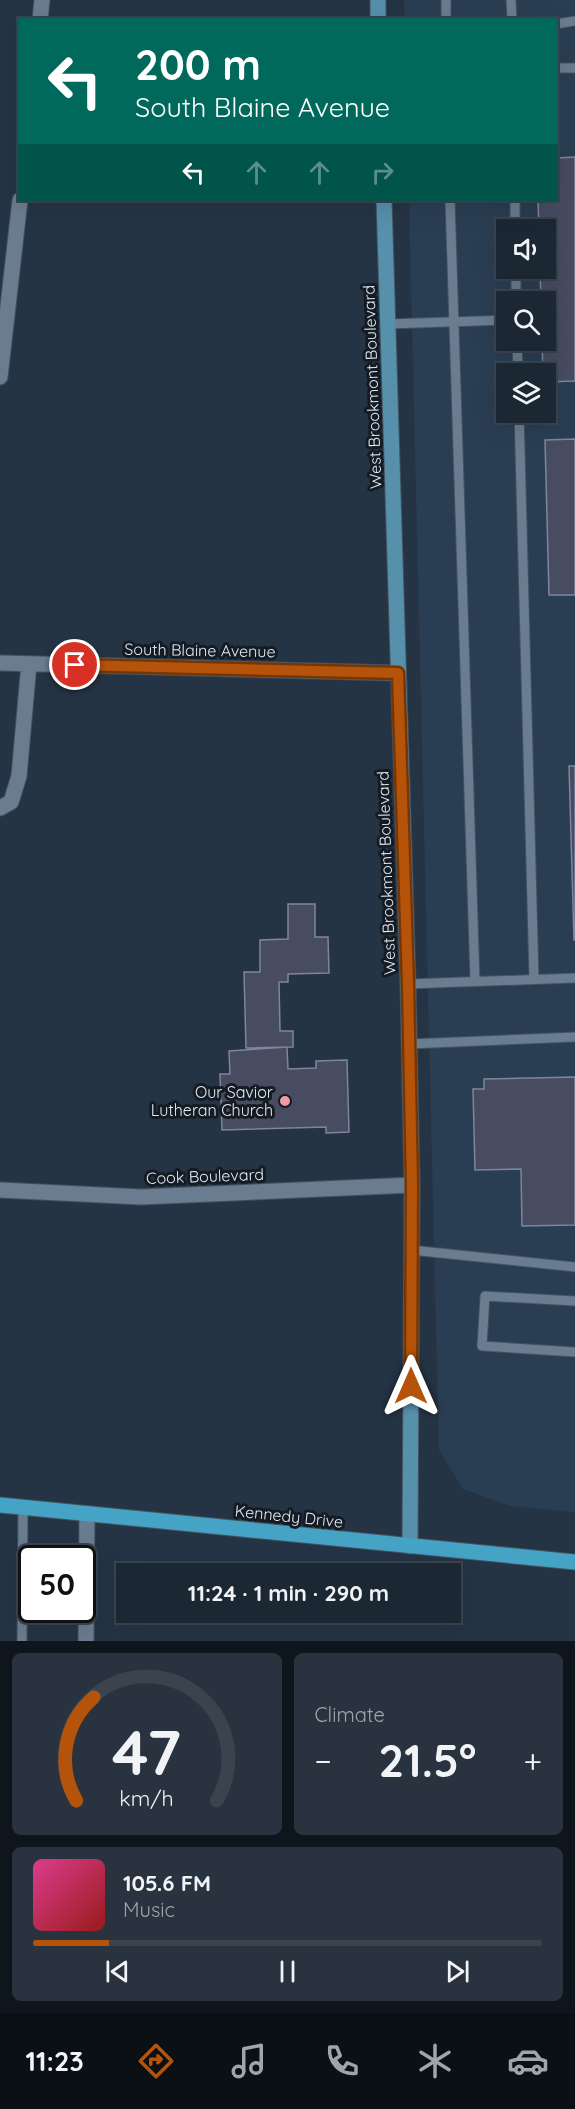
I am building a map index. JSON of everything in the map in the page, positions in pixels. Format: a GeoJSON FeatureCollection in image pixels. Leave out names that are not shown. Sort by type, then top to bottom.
{"type":"FeatureCollection","features":[{"type":"Feature","properties":{"kind":"main road"},"geometry":{"type":"LineString","coordinates":[[378,0],[378,18]]}},
{"type":"Feature","properties":{"kind":"main road","name":"West Brookmont Boulevard"},"geometry":{"type":"LineString","coordinates":[[384,201],[412,1185],[410,1546]]}},
{"type":"Feature","properties":{"kind":"main road","name":"Kennedy Drive"},"geometry":{"type":"LineString","coordinates":[[0,1505],[575,1562]]}},
{"type":"Feature","properties":{"kind":"street"},"geometry":{"type":"LineString","coordinates":[[40,18],[42,0]]}},
{"type":"Feature","properties":{"kind":"street"},"geometry":{"type":"LineString","coordinates":[[0,377],[20,201]]}},
{"type":"Feature","properties":{"kind":"street","name":"South Blaine Avenue"},"geometry":{"type":"LineString","coordinates":[[0,663],[398,673]]}},
{"type":"Feature","properties":{"kind":"street"},"geometry":{"type":"LineString","coordinates":[[0,808],[11,802],[18,776],[29,664]]}},
{"type":"Feature","properties":{"kind":"street","name":"Cook Boulevard"},"geometry":{"type":"LineString","coordinates":[[0,1190],[141,1197],[412,1185]]}},
{"type":"Feature","properties":{"kind":"street"},"geometry":{"type":"LineString","coordinates":[[86,1641],[87,1514]]}},
{"type":"Feature","properties":{"kind":"lane"},"geometry":{"type":"LineString","coordinates":[[446,0],[446,18]]}},
{"type":"Feature","properties":{"kind":"lane"},"geometry":{"type":"LineString","coordinates":[[511,0],[512,18]]}},
{"type":"Feature","properties":{"kind":"lane"},"geometry":{"type":"LineString","coordinates":[[558,24],[575,21]]}},
{"type":"Feature","properties":{"kind":"lane"},"geometry":{"type":"LineString","coordinates":[[558,68],[575,68]]}},
{"type":"Feature","properties":{"kind":"lane"},"geometry":{"type":"LineString","coordinates":[[450,201],[475,981]]}},
{"type":"Feature","properties":{"kind":"lane"},"geometry":{"type":"LineString","coordinates":[[514,201],[515,219]]}},
{"type":"Feature","properties":{"kind":"lane"},"geometry":{"type":"LineString","coordinates":[[388,324],[496,320]]}},
{"type":"Feature","properties":{"kind":"lane"},"geometry":{"type":"LineString","coordinates":[[519,423],[534,979]]}},
{"type":"Feature","properties":{"kind":"lane"},"geometry":{"type":"LineString","coordinates":[[408,984],[575,978]]}},
{"type":"Feature","properties":{"kind":"lane"},"geometry":{"type":"LineString","coordinates":[[409,1044],[575,1037]]}},
{"type":"Feature","properties":{"kind":"lane"},"geometry":{"type":"LineString","coordinates":[[411,1250],[575,1268]]}},
{"type":"Feature","properties":{"kind":"lane"},"geometry":{"type":"LineString","coordinates":[[575,1301],[485,1296],[483,1346],[575,1352]]}},
{"type":"Feature","properties":{"kind":"lane"},"geometry":{"type":"LineString","coordinates":[[22,1641],[23,1507]]}},
{"type":"Feature","properties":{"kind":"shaded area"},"geometry":{"type":"Polygon","coordinates":[[[404,0],[575,0],[575,1512],[511,1506],[463,1489],[439,1450],[409,201],[558,201],[558,18],[405,18],[404,0]]]}},
{"type":"Feature","properties":{"kind":"building"},"geometry":{"type":"Polygon","coordinates":[[[575,157],[575,381],[556,382],[556,363],[543,363],[542,351],[556,351],[556,291],[541,291],[540,279],[556,279],[556,219],[539,219],[538,201],[558,201],[558,158],[575,157]]]}},
{"type":"Feature","properties":{"kind":"building"},"geometry":{"type":"Polygon","coordinates":[[[575,439],[575,595],[549,595],[545,440],[575,439]]]}},
{"type":"Feature","properties":{"kind":"building"},"geometry":{"type":"Polygon","coordinates":[[[569,766],[575,766],[575,940],[574,940],[569,766]]]}},
{"type":"Feature","properties":{"kind":"building"},"geometry":{"type":"Polygon","coordinates":[[[288,904],[315,904],[315,937],[328,937],[329,973],[288,974],[288,982],[279,982],[280,1031],[293,1031],[293,1047],[246,1048],[244,972],[260,972],[260,940],[288,939],[288,904]]]}},
{"type":"Feature","properties":{"kind":"building","name":"Our Savior Lutheran Church"},"geometry":{"type":"Polygon","coordinates":[[[287,1047],[288,1069],[316,1068],[316,1061],[347,1060],[349,1132],[326,1133],[326,1127],[222,1130],[220,1074],[230,1074],[229,1051],[287,1047]]]}},
{"type":"Feature","properties":{"kind":"building"},"geometry":{"type":"Polygon","coordinates":[[[575,1077],[575,1225],[522,1226],[521,1169],[475,1170],[473,1089],[484,1089],[484,1079],[575,1077]]]}},
{"type":"Feature","properties":{"kind":"place","name":"Our Savior Lutheran Church"},"geometry":{"type":"Point","coordinates":[285,1101]}},
{"type":"Feature","properties":{"kind":"route"},"geometry":{"type":"LineString","coordinates":[[75,665],[398,673],[412,1185],[411,1386]]}}]}
